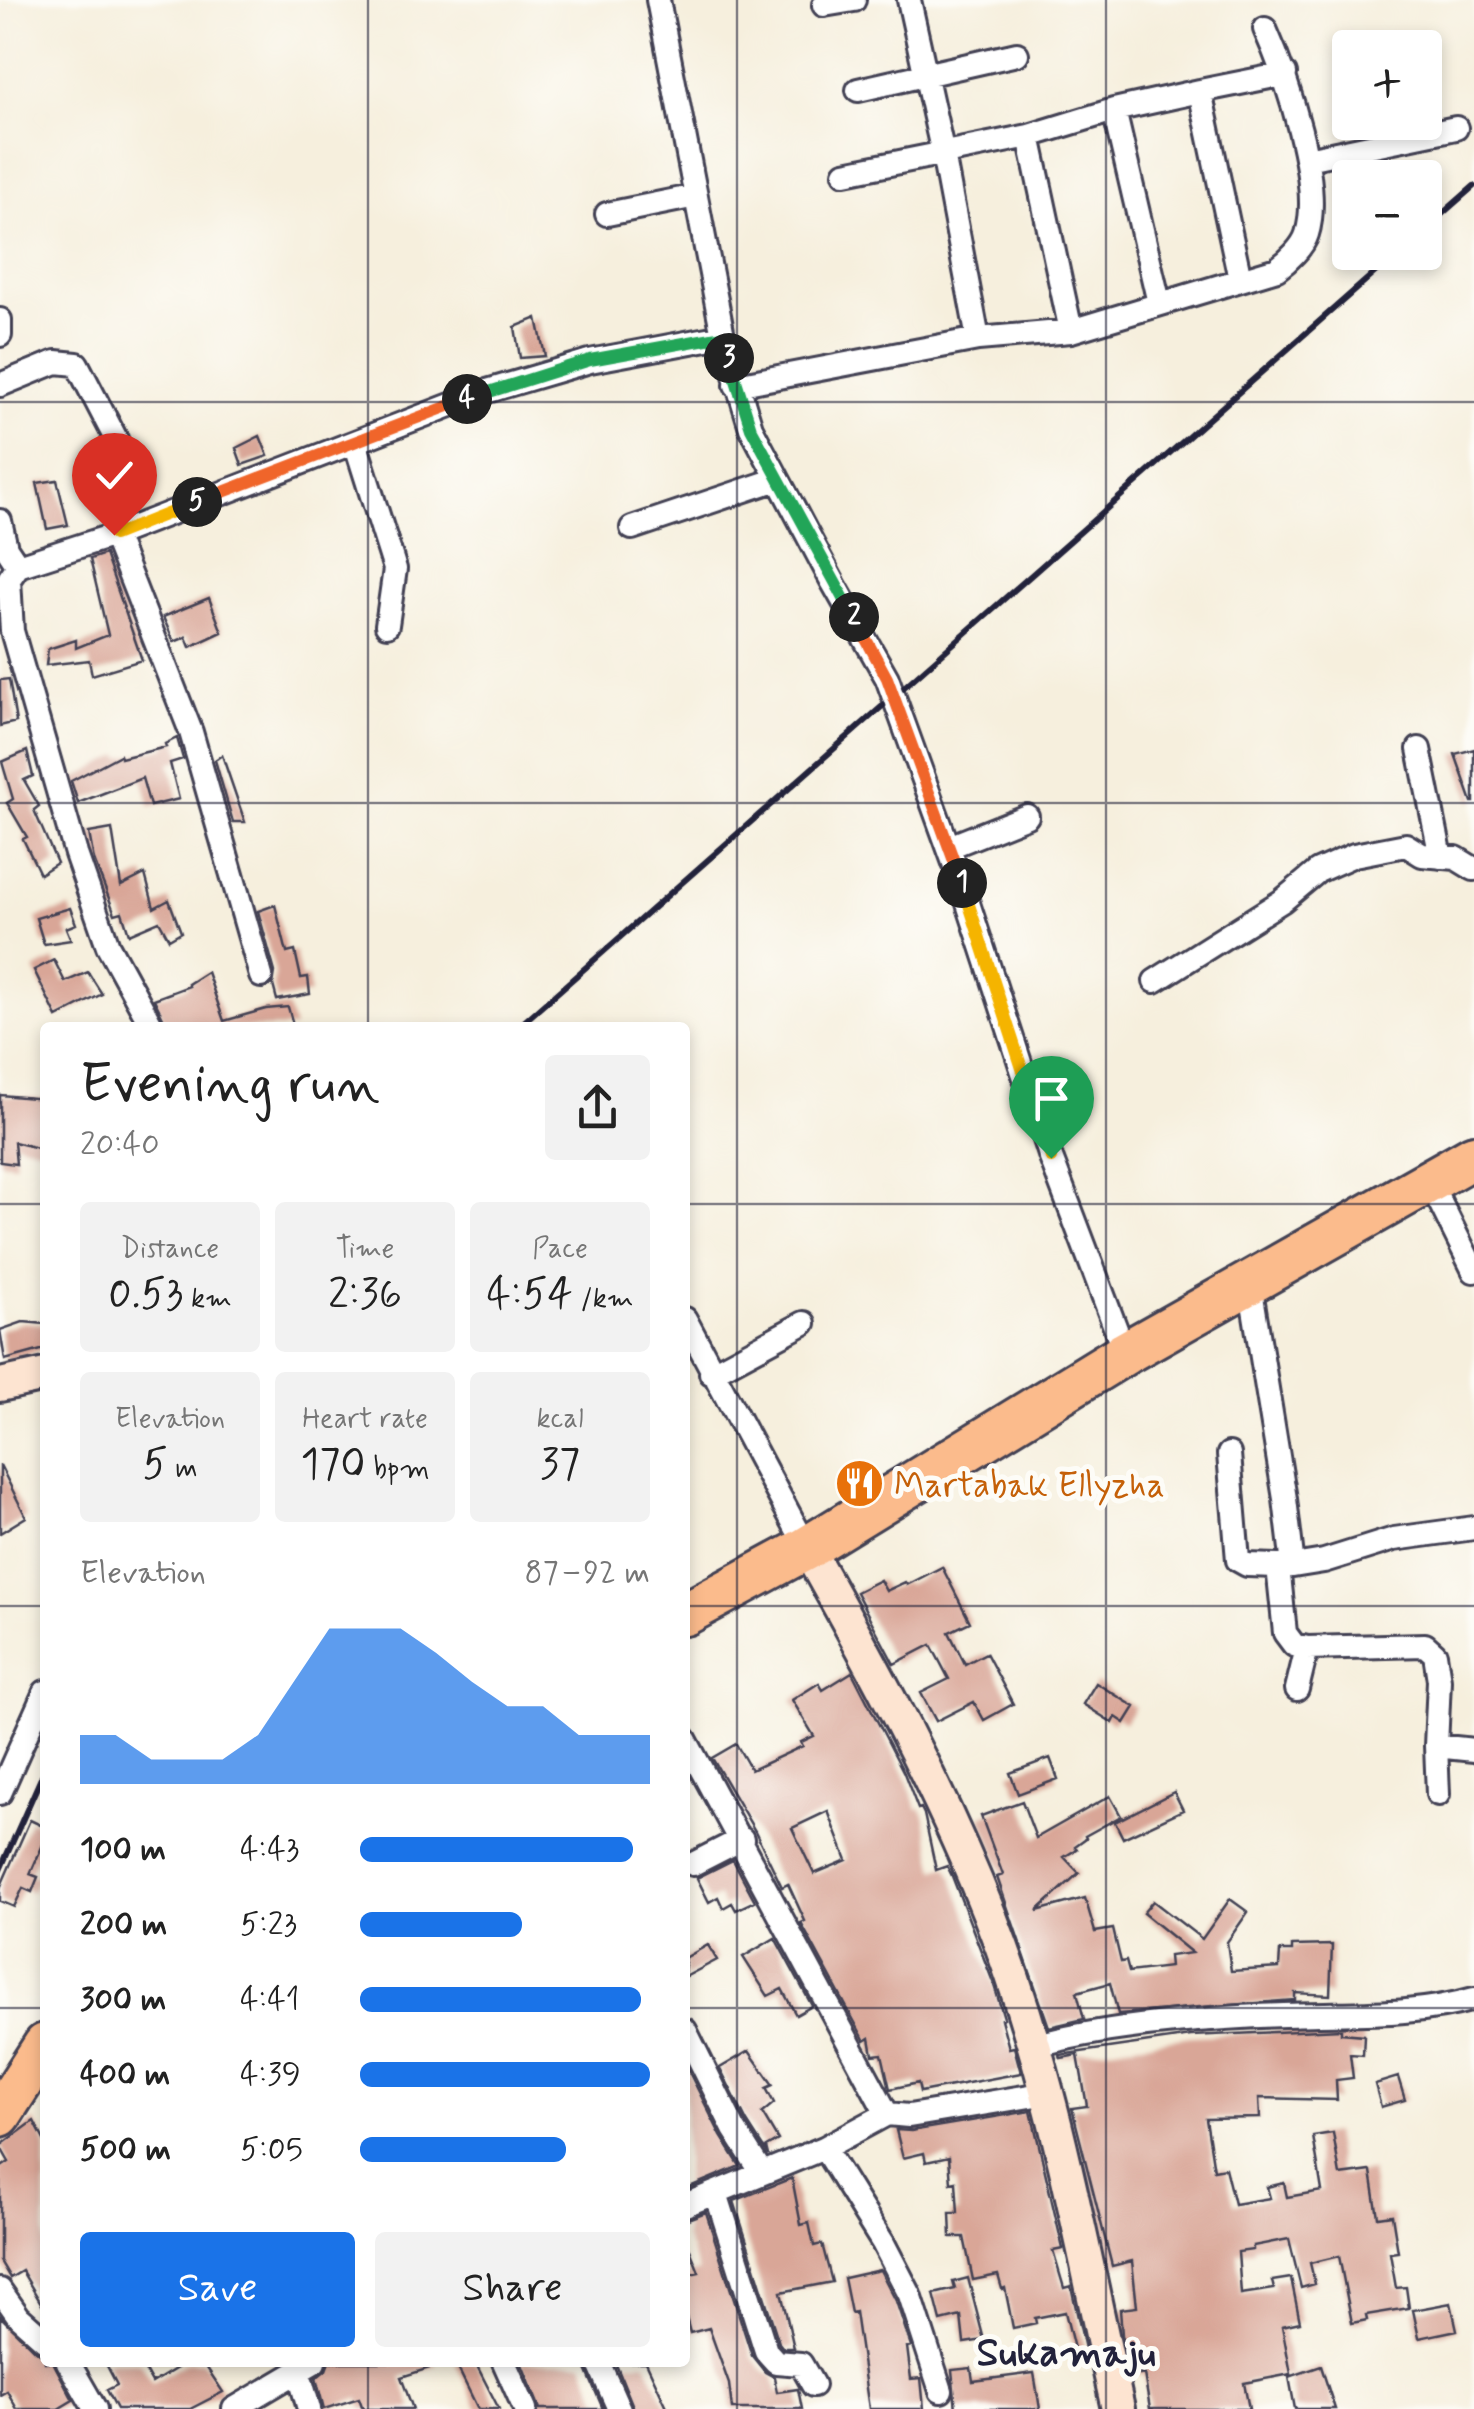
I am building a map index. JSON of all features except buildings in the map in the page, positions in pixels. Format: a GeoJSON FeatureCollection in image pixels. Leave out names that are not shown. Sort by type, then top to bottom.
{"type":"FeatureCollection","features":[{"type":"Feature","properties":{"kind":"highway"},"geometry":{"type":"LineString","coordinates":[[690,1611],[807,1548],[1125,1353],[1474,1156]]}},
{"type":"Feature","properties":{"kind":"highway"},"geometry":{"type":"LineString","coordinates":[[0,2114],[40,2053]]}},
{"type":"Feature","properties":{"kind":"street"},"geometry":{"type":"LineString","coordinates":[[658,0],[736,386],[751,428],[887,678],[949,847],[1051,1158],[1125,1353]]}},
{"type":"Feature","properties":{"kind":"street"},"geometry":{"type":"LineString","coordinates":[[824,5],[854,0]]}},
{"type":"Feature","properties":{"kind":"street"},"geometry":{"type":"LineString","coordinates":[[908,0],[927,76],[978,338]]}},
{"type":"Feature","properties":{"kind":"street"},"geometry":{"type":"LineString","coordinates":[[736,386],[978,338],[1072,331],[1277,269],[1307,235],[1306,159],[1285,74],[1265,29]]}},
{"type":"Feature","properties":{"kind":"street"},"geometry":{"type":"LineString","coordinates":[[858,90],[1017,54]]}},
{"type":"Feature","properties":{"kind":"street"},"geometry":{"type":"LineString","coordinates":[[846,174],[1028,136],[1114,110],[1285,74]]}},
{"type":"Feature","properties":{"kind":"street"},"geometry":{"type":"LineString","coordinates":[[1200,91],[1240,279]]}},
{"type":"Feature","properties":{"kind":"street"},"geometry":{"type":"LineString","coordinates":[[1114,110],[1159,303]]}},
{"type":"Feature","properties":{"kind":"street"},"geometry":{"type":"LineString","coordinates":[[1306,159],[1456,128]]}},
{"type":"Feature","properties":{"kind":"street"},"geometry":{"type":"LineString","coordinates":[[1028,136],[1072,331]]}},
{"type":"Feature","properties":{"kind":"street"},"geometry":{"type":"LineString","coordinates":[[607,214],[696,196]]}},
{"type":"Feature","properties":{"kind":"street"},"geometry":{"type":"LineString","coordinates":[[0,320],[0,335]]}},
{"type":"Feature","properties":{"kind":"street"},"geometry":{"type":"LineString","coordinates":[[150,1022],[108,946],[76,854],[12,631],[9,579],[18,566],[114,535],[488,392],[590,360],[723,336]]}},
{"type":"Feature","properties":{"kind":"street"},"geometry":{"type":"LineString","coordinates":[[0,385],[56,362],[77,364],[116,440]]}},
{"type":"Feature","properties":{"kind":"street"},"geometry":{"type":"LineString","coordinates":[[356,442],[395,569],[388,626]]}},
{"type":"Feature","properties":{"kind":"street"},"geometry":{"type":"LineString","coordinates":[[632,528],[778,479]]}},
{"type":"Feature","properties":{"kind":"street"},"geometry":{"type":"LineString","coordinates":[[0,521],[6,548],[18,566]]}},
{"type":"Feature","properties":{"kind":"street"},"geometry":{"type":"LineString","coordinates":[[114,535],[191,732],[260,976]]}},
{"type":"Feature","properties":{"kind":"street"},"geometry":{"type":"LineString","coordinates":[[1420,749],[1441,857]]}},
{"type":"Feature","properties":{"kind":"street"},"geometry":{"type":"LineString","coordinates":[[949,847],[1027,816]]}},
{"type":"Feature","properties":{"kind":"street"},"geometry":{"type":"LineString","coordinates":[[1156,981],[1282,901],[1328,864],[1354,854],[1406,845],[1422,854],[1456,858],[1474,870]]}},
{"type":"Feature","properties":{"kind":"street"},"geometry":{"type":"LineString","coordinates":[[1430,1182],[1474,1271]]}},
{"type":"Feature","properties":{"kind":"street"},"geometry":{"type":"LineString","coordinates":[[1250,1284],[1280,1462],[1285,1633],[1294,1644],[1307,1648],[1425,1645],[1432,1649],[1439,1680],[1438,1794]]}},
{"type":"Feature","properties":{"kind":"street"},"geometry":{"type":"LineString","coordinates":[[711,1372],[804,1324]]}},
{"type":"Feature","properties":{"kind":"street"},"geometry":{"type":"LineString","coordinates":[[690,1330],[892,1703],[990,1916],[1048,2092],[1078,2213],[1118,2409]]}},
{"type":"Feature","properties":{"kind":"street"},"geometry":{"type":"LineString","coordinates":[[0,1386],[40,1376]]}},
{"type":"Feature","properties":{"kind":"street"},"geometry":{"type":"LineString","coordinates":[[1228,1454],[1238,1560],[1246,1565],[1324,1561],[1394,1539],[1474,1528]]}},
{"type":"Feature","properties":{"kind":"street"},"geometry":{"type":"LineString","coordinates":[[1296,1689],[1307,1648]]}},
{"type":"Feature","properties":{"kind":"street"},"geometry":{"type":"LineString","coordinates":[[0,1792],[40,1703]]}},
{"type":"Feature","properties":{"kind":"street"},"geometry":{"type":"LineString","coordinates":[[1436,1746],[1474,1750]]}},
{"type":"Feature","properties":{"kind":"street"},"geometry":{"type":"LineString","coordinates":[[690,1748],[888,2114]]}},
{"type":"Feature","properties":{"kind":"street"},"geometry":{"type":"LineString","coordinates":[[692,1864],[742,1839]]}},
{"type":"Feature","properties":{"kind":"street"},"geometry":{"type":"LineString","coordinates":[[1034,2046],[1083,2033],[1282,2014],[1392,2014],[1435,2010],[1474,1999]]}},
{"type":"Feature","properties":{"kind":"street"},"geometry":{"type":"LineString","coordinates":[[690,2059],[762,2173]]}},
{"type":"Feature","properties":{"kind":"street"},"geometry":{"type":"LineString","coordinates":[[690,2203],[824,2148],[888,2114],[909,2116],[1048,2092]]}},
{"type":"Feature","properties":{"kind":"street"},"geometry":{"type":"LineString","coordinates":[[824,2148],[883,2243],[910,2296],[942,2391]]}},
{"type":"Feature","properties":{"kind":"street"},"geometry":{"type":"LineString","coordinates":[[716,2192],[766,2351],[776,2362],[801,2364],[812,2385]]}},
{"type":"Feature","properties":{"kind":"street"},"geometry":{"type":"LineString","coordinates":[[0,2290],[40,2335]]}},
{"type":"Feature","properties":{"kind":"street"},"geometry":{"type":"LineString","coordinates":[[71,2367],[95,2409]]}},
{"type":"Feature","properties":{"kind":"street"},"geometry":{"type":"LineString","coordinates":[[234,2409],[304,2367]]}},
{"type":"Feature","properties":{"kind":"street"},"geometry":{"type":"LineString","coordinates":[[306,2367],[308,2409]]}},
{"type":"Feature","properties":{"kind":"street"},"geometry":{"type":"LineString","coordinates":[[506,2367],[525,2409]]}},
{"type":"Feature","properties":{"kind":"street"},"geometry":{"type":"LineString","coordinates":[[600,2367],[619,2409]]}},
{"type":"Feature","properties":{"kind":"railway"},"geometry":{"type":"LineString","coordinates":[[1442,214],[1474,186]]}},
{"type":"Feature","properties":{"kind":"railway"},"geometry":{"type":"LineString","coordinates":[[524,1022],[1378,270]]}},
{"type":"Feature","properties":{"kind":"railway"},"geometry":{"type":"LineString","coordinates":[[0,1870],[40,1780]]}},
{"type":"Feature","properties":{"kind":"place","name":"Martabak Ellyzha"},"geometry":{"type":"Point","coordinates":[859,1484]}},
{"type":"Feature","properties":{"kind":"district","name":"Sukamaju"},"geometry":{"type":"Point","coordinates":[1066,2351]}},
{"type":"Feature","properties":{"kind":"route"},"geometry":{"type":"LineString","coordinates":[[114,535],[488,392],[590,360],[723,336],[751,428],[887,678],[962,885],[1051,1158]]}}]}
